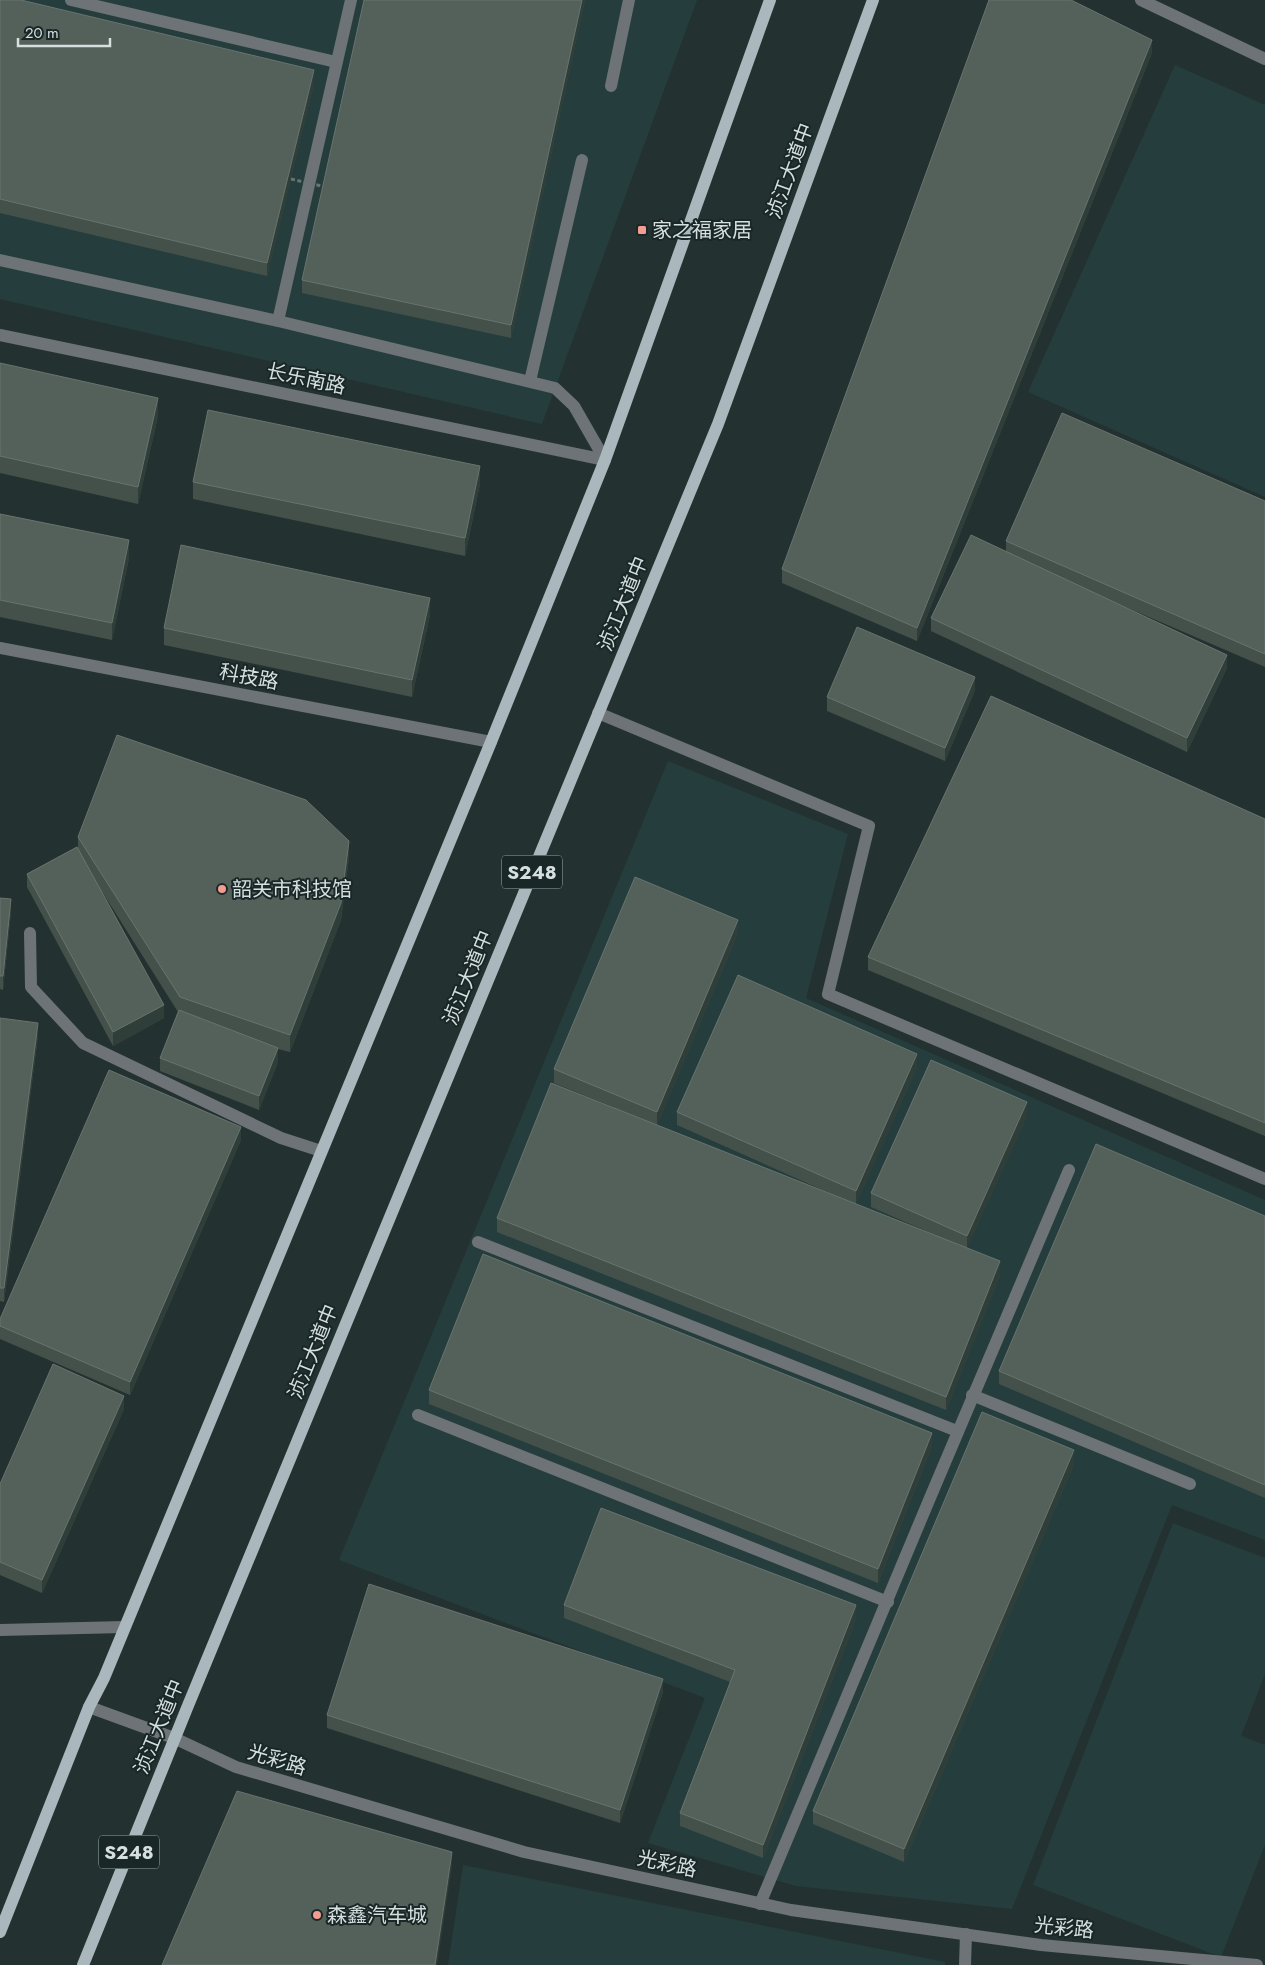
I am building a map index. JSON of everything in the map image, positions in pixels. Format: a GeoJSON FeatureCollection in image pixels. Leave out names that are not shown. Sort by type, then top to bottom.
{"type":"FeatureCollection","features":[{"type":"Feature","properties":{"kind":"main road"},"geometry":{"type":"LineString","coordinates":[[0,1932],[89,1707],[104,1678],[491,742],[605,460],[770,0]]}},
{"type":"Feature","properties":{"kind":"main road","name":"浈江大道中"},"geometry":{"type":"LineString","coordinates":[[83,1965],[174,1738],[718,424],[873,0]]}},
{"type":"Feature","properties":{"kind":"street"},"geometry":{"type":"LineString","coordinates":[[71,0],[336,62]]}},
{"type":"Feature","properties":{"kind":"street"},"geometry":{"type":"LineString","coordinates":[[278,321],[350,0]]}},
{"type":"Feature","properties":{"kind":"street"},"geometry":{"type":"LineString","coordinates":[[610,86],[629,0]]}},
{"type":"Feature","properties":{"kind":"street"},"geometry":{"type":"LineString","coordinates":[[1142,0],[1265,59]]}},
{"type":"Feature","properties":{"kind":"street"},"geometry":{"type":"LineString","coordinates":[[530,381],[582,160]]}},
{"type":"Feature","properties":{"kind":"street"},"geometry":{"type":"LineString","coordinates":[[0,260],[278,321],[555,388],[574,406],[605,460]]}},
{"type":"Feature","properties":{"kind":"street","name":"长乐南路"},"geometry":{"type":"LineString","coordinates":[[0,335],[605,460]]}},
{"type":"Feature","properties":{"kind":"street","name":"科技路"},"geometry":{"type":"LineString","coordinates":[[0,648],[491,742]]}},
{"type":"Feature","properties":{"kind":"street"},"geometry":{"type":"LineString","coordinates":[[598,713],[869,826],[828,994],[1265,1178]]}},
{"type":"Feature","properties":{"kind":"street"},"geometry":{"type":"LineString","coordinates":[[30,933],[31,987],[83,1043],[281,1138],[321,1151]]}},
{"type":"Feature","properties":{"kind":"street"},"geometry":{"type":"LineString","coordinates":[[760,1904],[888,1602],[972,1395],[1069,1170]]}},
{"type":"Feature","properties":{"kind":"street"},"geometry":{"type":"LineString","coordinates":[[478,1242],[957,1431]]}},
{"type":"Feature","properties":{"kind":"street"},"geometry":{"type":"LineString","coordinates":[[972,1395],[1190,1484]]}},
{"type":"Feature","properties":{"kind":"street"},"geometry":{"type":"LineString","coordinates":[[418,1415],[888,1602]]}},
{"type":"Feature","properties":{"kind":"street"},"geometry":{"type":"LineString","coordinates":[[0,1630],[124,1627]]}},
{"type":"Feature","properties":{"kind":"street","name":"光彩路"},"geometry":{"type":"LineString","coordinates":[[89,1707],[174,1738],[236,1767],[524,1852],[790,1910],[1042,1945],[1258,1965]]}},
{"type":"Feature","properties":{"kind":"street"},"geometry":{"type":"LineString","coordinates":[[965,1965],[966,1934]]}},
{"type":"Feature","properties":{"kind":"path"},"geometry":{"type":"LineString","coordinates":[[291,179],[326,187]]}},
{"type":"Feature","properties":{"kind":"shaded area"},"geometry":{"type":"Polygon","coordinates":[[[0,0],[697,0],[542,424],[0,299],[0,0]]]}},
{"type":"Feature","properties":{"kind":"shaded area"},"geometry":{"type":"Polygon","coordinates":[[[1175,65],[1265,105],[1265,497],[1028,392],[1175,65]]]}},
{"type":"Feature","properties":{"kind":"shaded area"},"geometry":{"type":"Polygon","coordinates":[[[668,761],[848,834],[806,998],[1265,1200],[1265,1540],[1172,1505],[1012,1909],[796,1886],[648,1843],[705,1698],[339,1560],[668,761]]]}},
{"type":"Feature","properties":{"kind":"shaded area"},"geometry":{"type":"Polygon","coordinates":[[[1173,1523],[1265,1558],[1265,1674],[1241,1736],[1265,1745],[1265,1845],[1221,1957],[1033,1885],[1173,1523]]]}},
{"type":"Feature","properties":{"kind":"shaded area"},"geometry":{"type":"Polygon","coordinates":[[[463,1865],[945,1962],[945,1965],[448,1965],[463,1865]]]}},
{"type":"Feature","properties":{"kind":"building"},"geometry":{"type":"Polygon","coordinates":[[[0,0],[21,0],[314,70],[267,263],[0,199],[0,0]]]}},
{"type":"Feature","properties":{"kind":"building"},"geometry":{"type":"Polygon","coordinates":[[[364,0],[582,0],[511,325],[302,280],[364,0]]]}},
{"type":"Feature","properties":{"kind":"building"},"geometry":{"type":"Polygon","coordinates":[[[989,0],[1071,0],[1152,40],[917,628],[782,569],[989,0]]]}},
{"type":"Feature","properties":{"kind":"building"},"geometry":{"type":"Polygon","coordinates":[[[0,363],[158,398],[138,487],[0,456],[0,363]]]}},
{"type":"Feature","properties":{"kind":"building"},"geometry":{"type":"Polygon","coordinates":[[[208,410],[480,466],[465,538],[193,482],[208,410]]]}},
{"type":"Feature","properties":{"kind":"building"},"geometry":{"type":"Polygon","coordinates":[[[1062,413],[1265,501],[1265,654],[1006,541],[1062,413]]]}},
{"type":"Feature","properties":{"kind":"building"},"geometry":{"type":"Polygon","coordinates":[[[0,514],[129,540],[112,623],[0,600],[0,514]]]}},
{"type":"Feature","properties":{"kind":"building"},"geometry":{"type":"Polygon","coordinates":[[[971,535],[1227,655],[1187,738],[931,618],[971,535]]]}},
{"type":"Feature","properties":{"kind":"building"},"geometry":{"type":"Polygon","coordinates":[[[181,545],[430,598],[412,680],[164,628],[181,545]]]}},
{"type":"Feature","properties":{"kind":"building"},"geometry":{"type":"Polygon","coordinates":[[[857,627],[975,677],[945,748],[827,697],[857,627]]]}},
{"type":"Feature","properties":{"kind":"building"},"geometry":{"type":"Polygon","coordinates":[[[991,696],[1265,819],[1265,1123],[868,957],[991,696]]]}},
{"type":"Feature","properties":{"kind":"building","name":"韶关市科技馆"},"geometry":{"type":"Polygon","coordinates":[[[117,735],[306,800],[349,841],[341,903],[290,1035],[180,997],[78,837],[117,735]]]}},
{"type":"Feature","properties":{"kind":"building"},"geometry":{"type":"Polygon","coordinates":[[[77,847],[164,1005],[113,1032],[27,874],[77,847]]]}},
{"type":"Feature","properties":{"kind":"building"},"geometry":{"type":"Polygon","coordinates":[[[635,877],[738,920],[657,1112],[554,1069],[635,877]]]}},
{"type":"Feature","properties":{"kind":"building"},"geometry":{"type":"Polygon","coordinates":[[[0,898],[11,899],[3,976],[0,976],[0,898]]]}},
{"type":"Feature","properties":{"kind":"building"},"geometry":{"type":"Polygon","coordinates":[[[738,975],[917,1054],[856,1191],[677,1112],[738,975]]]}},
{"type":"Feature","properties":{"kind":"building"},"geometry":{"type":"Polygon","coordinates":[[[179,1010],[278,1048],[259,1096],[160,1058],[179,1010]]]}},
{"type":"Feature","properties":{"kind":"building"},"geometry":{"type":"Polygon","coordinates":[[[0,1018],[38,1023],[4,1288],[0,1288],[0,1018]]]}},
{"type":"Feature","properties":{"kind":"building"},"geometry":{"type":"Polygon","coordinates":[[[931,1060],[1027,1102],[967,1236],[871,1193],[931,1060]]]}},
{"type":"Feature","properties":{"kind":"building"},"geometry":{"type":"Polygon","coordinates":[[[109,1070],[241,1127],[130,1382],[0,1326],[0,1319],[109,1070]]]}},
{"type":"Feature","properties":{"kind":"building"},"geometry":{"type":"Polygon","coordinates":[[[551,1083],[1000,1261],[946,1397],[497,1218],[551,1083]]]}},
{"type":"Feature","properties":{"kind":"building"},"geometry":{"type":"Polygon","coordinates":[[[1096,1144],[1265,1216],[1265,1485],[999,1371],[1096,1144]]]}},
{"type":"Feature","properties":{"kind":"building"},"geometry":{"type":"Polygon","coordinates":[[[483,1254],[932,1433],[878,1569],[429,1390],[483,1254]]]}},
{"type":"Feature","properties":{"kind":"building"},"geometry":{"type":"Polygon","coordinates":[[[53,1364],[124,1396],[42,1580],[0,1562],[0,1484],[53,1364]]]}},
{"type":"Feature","properties":{"kind":"building"},"geometry":{"type":"Polygon","coordinates":[[[982,1412],[1074,1450],[904,1849],[813,1811],[982,1412]]]}},
{"type":"Feature","properties":{"kind":"building"},"geometry":{"type":"Polygon","coordinates":[[[601,1508],[856,1605],[763,1845],[680,1813],[735,1670],[564,1605],[601,1508]]]}},
{"type":"Feature","properties":{"kind":"building"},"geometry":{"type":"Polygon","coordinates":[[[369,1584],[663,1679],[620,1810],[327,1715],[369,1584]]]}},
{"type":"Feature","properties":{"kind":"building","name":"森鑫汽车城"},"geometry":{"type":"Polygon","coordinates":[[[237,1791],[452,1852],[435,1965],[162,1965],[237,1791]]]}},
{"type":"Feature","properties":{"kind":"place","name":"家之福家居"},"geometry":{"type":"Point","coordinates":[642,230]}},
{"type":"Feature","properties":{"kind":"place","name":"韶关市科技馆"},"geometry":{"type":"Point","coordinates":[222,889]}},
{"type":"Feature","properties":{"kind":"place","name":"森鑫汽车城"},"geometry":{"type":"Point","coordinates":[317,1915]}}]}
